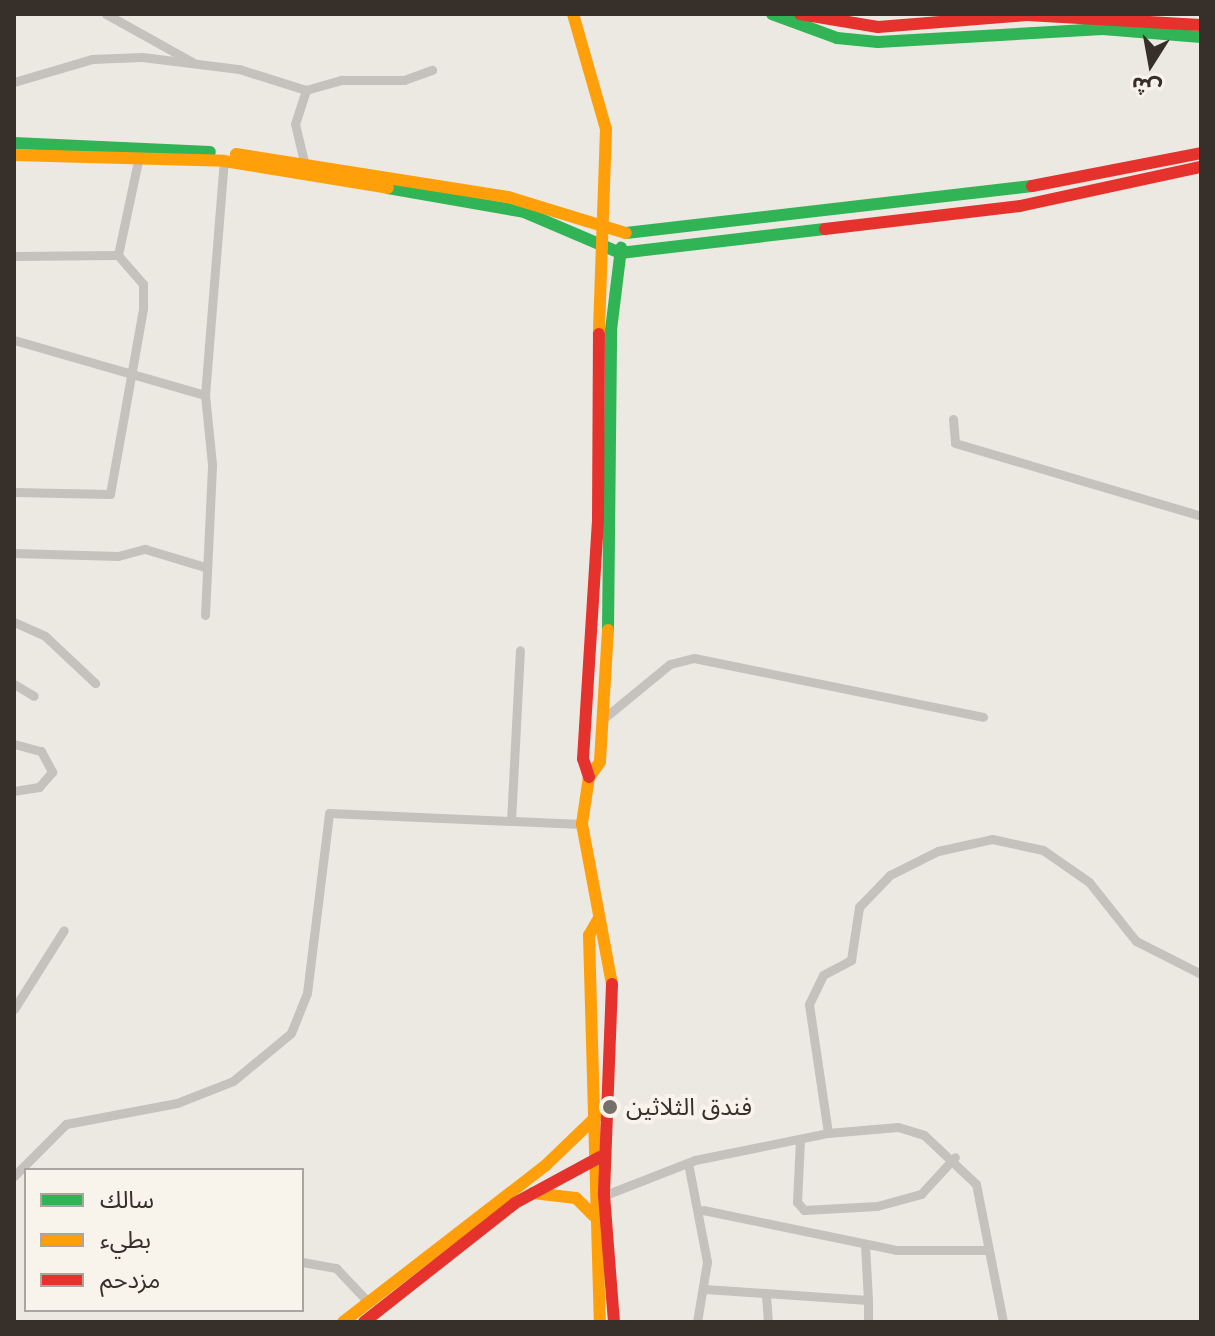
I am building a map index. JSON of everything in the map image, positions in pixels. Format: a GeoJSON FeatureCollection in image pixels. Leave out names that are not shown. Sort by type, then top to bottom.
{"type":"FeatureCollection","features":[{"type":"Feature","properties":{"kind":"street"},"geometry":{"type":"LineString","coordinates":[[573,14],[606,129],[599,250],[598,519],[583,759],[589,777],[582,824],[613,991],[607,1108],[595,1218],[600,1322]]}},
{"type":"Feature","properties":{"kind":"street"},"geometry":{"type":"LineString","coordinates":[[772,14],[837,38],[878,42],[1088,29],[1201,37]]}},
{"type":"Feature","properties":{"kind":"street"},"geometry":{"type":"LineString","coordinates":[[800,14],[878,27],[1027,15],[1201,25]]}},
{"type":"Feature","properties":{"kind":"street"},"geometry":{"type":"LineString","coordinates":[[112,15],[197,64]]}},
{"type":"Feature","properties":{"kind":"street"},"geometry":{"type":"LineString","coordinates":[[14,82],[92,59],[197,64],[276,77],[306,90],[432,70]]}},
{"type":"Feature","properties":{"kind":"street"},"geometry":{"type":"LineString","coordinates":[[305,168],[295,124],[306,90]]}},
{"type":"Feature","properties":{"kind":"street"},"geometry":{"type":"LineString","coordinates":[[14,143],[305,168],[524,212],[599,250],[620,253],[1020,206],[1201,167]]}},
{"type":"Feature","properties":{"kind":"street"},"geometry":{"type":"LineString","coordinates":[[14,155],[139,156],[305,168],[534,203],[625,233],[987,195],[1201,153]]}},
{"type":"Feature","properties":{"kind":"street"},"geometry":{"type":"LineString","coordinates":[[118,255],[139,156]]}},
{"type":"Feature","properties":{"kind":"street"},"geometry":{"type":"LineString","coordinates":[[205,615],[212,464],[205,395],[224,161]]}},
{"type":"Feature","properties":{"kind":"street"},"geometry":{"type":"LineString","coordinates":[[589,777],[600,762],[603,719],[613,499],[611,330],[625,233]]}},
{"type":"Feature","properties":{"kind":"street"},"geometry":{"type":"LineString","coordinates":[[14,256],[118,255],[143,284],[126,374],[110,494],[14,492]]}},
{"type":"Feature","properties":{"kind":"street"},"geometry":{"type":"LineString","coordinates":[[14,340],[205,395]]}},
{"type":"Feature","properties":{"kind":"street"},"geometry":{"type":"LineString","coordinates":[[953,419],[955,443],[1201,516]]}},
{"type":"Feature","properties":{"kind":"street"},"geometry":{"type":"LineString","coordinates":[[17,550],[118,556],[145,549],[205,567]]}},
{"type":"Feature","properties":{"kind":"street"},"geometry":{"type":"LineString","coordinates":[[14,622],[45,636],[95,683]]}},
{"type":"Feature","properties":{"kind":"street"},"geometry":{"type":"LineString","coordinates":[[511,821],[520,650]]}},
{"type":"Feature","properties":{"kind":"street"},"geometry":{"type":"LineString","coordinates":[[603,719],[670,664],[694,658],[983,717]]}},
{"type":"Feature","properties":{"kind":"street"},"geometry":{"type":"LineString","coordinates":[[14,684],[34,696]]}},
{"type":"Feature","properties":{"kind":"street"},"geometry":{"type":"LineString","coordinates":[[14,744],[41,751],[52,772],[39,787],[14,791]]}},
{"type":"Feature","properties":{"kind":"street"},"geometry":{"type":"LineString","coordinates":[[14,1176],[66,1124],[177,1103],[233,1081],[291,1033],[307,993],[329,813],[582,824]]}},
{"type":"Feature","properties":{"kind":"street"},"geometry":{"type":"LineString","coordinates":[[828,1133],[809,1004],[823,975],[851,960],[859,907],[890,875],[938,851],[992,839],[1043,850],[1089,882],[1136,941],[1201,974]]}},
{"type":"Feature","properties":{"kind":"street"},"geometry":{"type":"LineString","coordinates":[[599,918],[589,935],[594,1118],[600,1157]]}},
{"type":"Feature","properties":{"kind":"street"},"geometry":{"type":"LineString","coordinates":[[14,1009],[64,930]]}},
{"type":"Feature","properties":{"kind":"street"},"geometry":{"type":"LineString","coordinates":[[343,1322],[546,1165],[607,1108]]}},
{"type":"Feature","properties":{"kind":"street"},"geometry":{"type":"LineString","coordinates":[[598,1198],[688,1163],[828,1133],[898,1127],[924,1135],[955,1157],[976,1184],[1003,1322]]}},
{"type":"Feature","properties":{"kind":"street"},"geometry":{"type":"LineString","coordinates":[[800,1139],[797,1202],[804,1210],[877,1206],[921,1194],[955,1157]]}},
{"type":"Feature","properties":{"kind":"street"},"geometry":{"type":"LineString","coordinates":[[364,1322],[380,1316],[530,1193],[600,1157]]}},
{"type":"Feature","properties":{"kind":"street"},"geometry":{"type":"LineString","coordinates":[[688,1163],[703,1210],[705,1289],[697,1322]]}},
{"type":"Feature","properties":{"kind":"street"},"geometry":{"type":"LineString","coordinates":[[530,1193],[576,1198],[595,1218]]}},
{"type":"Feature","properties":{"kind":"street"},"geometry":{"type":"LineString","coordinates":[[598,1198],[614,1322]]}},
{"type":"Feature","properties":{"kind":"street"},"geometry":{"type":"LineString","coordinates":[[703,1210],[865,1245],[940,1254],[988,1250]]}},
{"type":"Feature","properties":{"kind":"street"},"geometry":{"type":"LineString","coordinates":[[865,1245],[868,1322]]}},
{"type":"Feature","properties":{"kind":"street"},"geometry":{"type":"LineString","coordinates":[[304,1262],[336,1268],[368,1302]]}},
{"type":"Feature","properties":{"kind":"street"},"geometry":{"type":"LineString","coordinates":[[705,1289],[868,1300]]}},
{"type":"Feature","properties":{"kind":"street"},"geometry":{"type":"LineString","coordinates":[[766,1295],[768,1322]]}},
{"type":"Feature","properties":{"kind":"traffic: fast"},"geometry":{"type":"LineString","coordinates":[[772,14],[837,38],[878,42],[1103,29],[1201,37]]}},
{"type":"Feature","properties":{"kind":"traffic: fast"},"geometry":{"type":"LineString","coordinates":[[14,143],[210,152]]}},
{"type":"Feature","properties":{"kind":"traffic: fast"},"geometry":{"type":"LineString","coordinates":[[626,233],[1032,186]]}},
{"type":"Feature","properties":{"kind":"traffic: fast"},"geometry":{"type":"LineString","coordinates":[[388,188],[524,212],[620,253],[825,229]]}},
{"type":"Feature","properties":{"kind":"traffic: fast"},"geometry":{"type":"LineString","coordinates":[[608,630],[611,330],[621,248]]}},
{"type":"Feature","properties":{"kind":"traffic: slow"},"geometry":{"type":"LineString","coordinates":[[573,14],[606,129],[599,334]]}},
{"type":"Feature","properties":{"kind":"traffic: slow"},"geometry":{"type":"LineString","coordinates":[[236,154],[508,197],[626,233]]}},
{"type":"Feature","properties":{"kind":"traffic: slow"},"geometry":{"type":"LineString","coordinates":[[14,155],[224,161],[388,188]]}},
{"type":"Feature","properties":{"kind":"traffic: slow"},"geometry":{"type":"LineString","coordinates":[[608,630],[600,762],[589,777],[582,824],[612,984]]}},
{"type":"Feature","properties":{"kind":"traffic: slow"},"geometry":{"type":"LineString","coordinates":[[599,918],[589,935],[600,1322]]}},
{"type":"Feature","properties":{"kind":"traffic: slow"},"geometry":{"type":"LineString","coordinates":[[343,1322],[546,1165],[598,1115]]}},
{"type":"Feature","properties":{"kind":"traffic: slow"},"geometry":{"type":"LineString","coordinates":[[533,1193],[576,1198],[594,1216]]}},
{"type":"Feature","properties":{"kind":"traffic: jam"},"geometry":{"type":"LineString","coordinates":[[800,14],[878,27],[1027,15],[1201,25]]}},
{"type":"Feature","properties":{"kind":"traffic: jam"},"geometry":{"type":"LineString","coordinates":[[1032,186],[1201,153]]}},
{"type":"Feature","properties":{"kind":"traffic: jam"},"geometry":{"type":"LineString","coordinates":[[825,229],[1020,206],[1201,167]]}},
{"type":"Feature","properties":{"kind":"traffic: jam"},"geometry":{"type":"LineString","coordinates":[[589,777],[583,759],[598,519],[599,334]]}},
{"type":"Feature","properties":{"kind":"traffic: jam"},"geometry":{"type":"LineString","coordinates":[[612,984],[604,1195],[614,1322]]}},
{"type":"Feature","properties":{"kind":"traffic: jam"},"geometry":{"type":"LineString","coordinates":[[364,1322],[515,1203],[600,1157]]}},
{"type":"Feature","properties":{"kind":"place","name":"فندق الثلاثين"},"geometry":{"type":"Point","coordinates":[610,1107]}}]}
